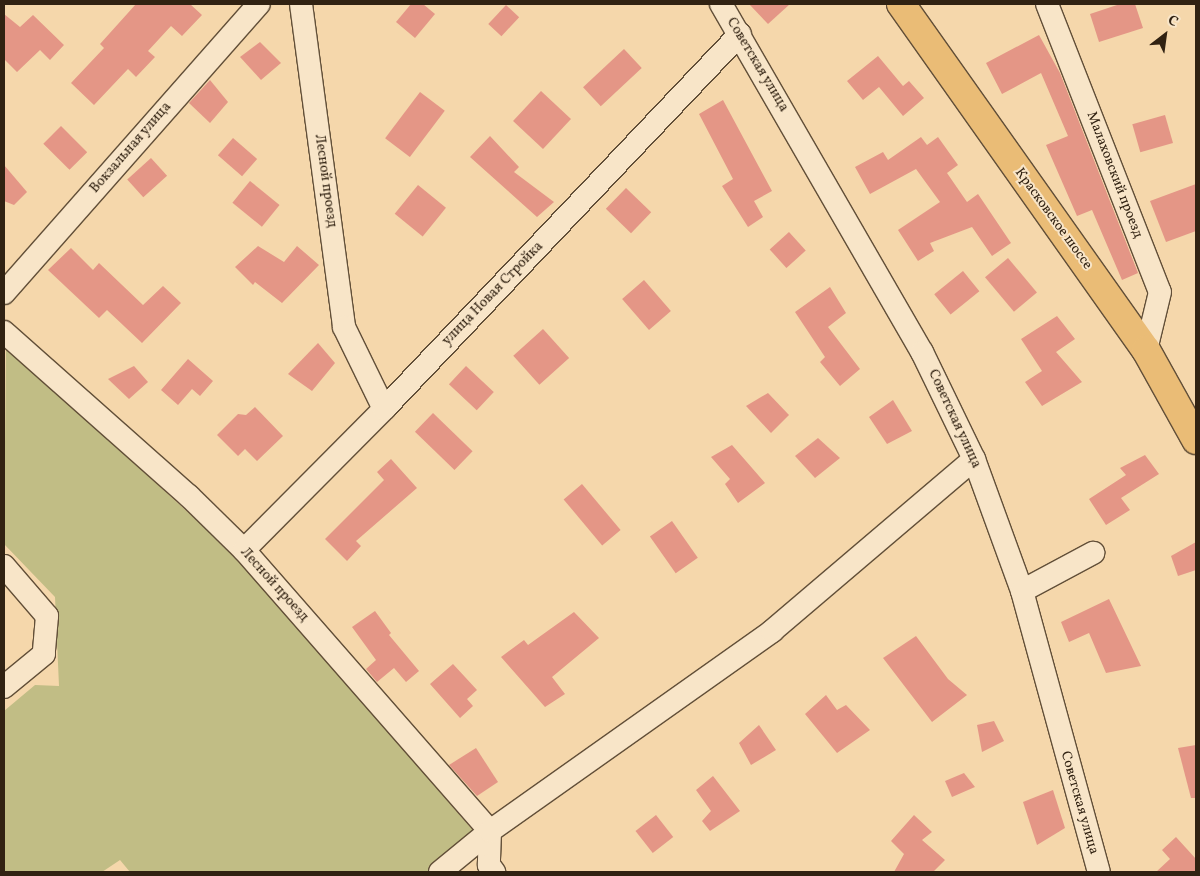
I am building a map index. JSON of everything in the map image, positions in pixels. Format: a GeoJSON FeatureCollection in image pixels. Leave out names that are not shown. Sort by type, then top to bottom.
{"type":"FeatureCollection","features":[{"type":"Feature","properties":{"kind":"main road","name":"Красковское шоссе"},"geometry":{"type":"LineString","coordinates":[[901,4],[1146,350],[1196,440]]}},
{"type":"Feature","properties":{"kind":"street","name":"Вокзальная улица"},"geometry":{"type":"LineString","coordinates":[[4,292],[259,4]]}},
{"type":"Feature","properties":{"kind":"street","name":"Лесной проезд"},"geometry":{"type":"LineString","coordinates":[[301,4],[344,327],[384,409]]}},
{"type":"Feature","properties":{"kind":"street","name":"Советская улица"},"geometry":{"type":"LineString","coordinates":[[720,4],[740,34],[922,352],[974,460],[1022,591],[1099,872]]}},
{"type":"Feature","properties":{"kind":"street","name":"Малаховский проезд"},"geometry":{"type":"LineString","coordinates":[[1046,4],[1160,292],[1146,350]]}},
{"type":"Feature","properties":{"kind":"street","name":"улица Новая Стройка"},"geometry":{"type":"LineString","coordinates":[[244,550],[384,409],[740,34]]}},
{"type":"Feature","properties":{"kind":"street","name":"Лесной проезд"},"geometry":{"type":"LineString","coordinates":[[4,332],[189,496],[244,550],[490,831]]}},
{"type":"Feature","properties":{"kind":"street"},"geometry":{"type":"LineString","coordinates":[[440,872],[490,831],[772,631],[974,460]]}},
{"type":"Feature","properties":{"kind":"street"},"geometry":{"type":"LineString","coordinates":[[1022,591],[1093,553]]}},
{"type":"Feature","properties":{"kind":"street"},"geometry":{"type":"LineString","coordinates":[[4,566],[47,616],[44,654],[4,687]]}},
{"type":"Feature","properties":{"kind":"street"},"geometry":{"type":"LineString","coordinates":[[490,831],[489,865],[494,872]]}},
{"type":"Feature","properties":{"kind":"shaded area"},"geometry":{"type":"Polygon","coordinates":[[[6,346],[240,560],[476,834],[428,872],[130,872],[120,860],[102,872],[4,872],[4,711],[35,685],[59,686],[55,597],[4,544],[6,346]]]}},
{"type":"Feature","properties":{"kind":"building"},"geometry":{"type":"Polygon","coordinates":[[[136,4],[190,4],[202,15],[182,36],[171,26],[148,51],[155,57],[136,77],[128,69],[94,105],[71,83],[104,48],[100,44],[136,4]]]}},
{"type":"Feature","properties":{"kind":"building"},"geometry":{"type":"Polygon","coordinates":[[[411,4],[423,4],[435,14],[415,38],[396,22],[411,4]]]}},
{"type":"Feature","properties":{"kind":"building"},"geometry":{"type":"Polygon","coordinates":[[[749,4],[790,4],[768,24],[749,4]]]}},
{"type":"Feature","properties":{"kind":"building"},"geometry":{"type":"Polygon","coordinates":[[[1120,4],[1135,4],[1143,28],[1099,42],[1090,14],[1120,4]]]}},
{"type":"Feature","properties":{"kind":"building"},"geometry":{"type":"Polygon","coordinates":[[[506,5],[519,17],[501,36],[488,24],[506,5]]]}},
{"type":"Feature","properties":{"kind":"building"},"geometry":{"type":"Polygon","coordinates":[[[4,14],[20,27],[33,15],[64,45],[50,60],[40,50],[17,72],[4,59],[4,14]]]}},
{"type":"Feature","properties":{"kind":"building"},"geometry":{"type":"Polygon","coordinates":[[[1039,35],[1060,73],[1138,273],[1122,280],[1092,210],[1077,216],[1046,145],[1068,136],[1041,73],[1002,94],[986,63],[1039,35]]]}},
{"type":"Feature","properties":{"kind":"building"},"geometry":{"type":"Polygon","coordinates":[[[260,42],[281,63],[261,80],[240,57],[260,42]]]}},
{"type":"Feature","properties":{"kind":"building"},"geometry":{"type":"Polygon","coordinates":[[[624,49],[642,68],[601,106],[583,87],[624,49]]]}},
{"type":"Feature","properties":{"kind":"building"},"geometry":{"type":"Polygon","coordinates":[[[878,56],[903,86],[909,81],[924,98],[903,116],[879,87],[863,100],[847,81],[878,56]]]}},
{"type":"Feature","properties":{"kind":"building"},"geometry":{"type":"Polygon","coordinates":[[[210,80],[228,102],[210,123],[189,103],[210,80]]]}},
{"type":"Feature","properties":{"kind":"building"},"geometry":{"type":"Polygon","coordinates":[[[541,91],[571,119],[543,149],[513,121],[541,91]]]}},
{"type":"Feature","properties":{"kind":"building"},"geometry":{"type":"Polygon","coordinates":[[[420,92],[445,111],[410,157],[385,138],[420,92]]]}},
{"type":"Feature","properties":{"kind":"building"},"geometry":{"type":"Polygon","coordinates":[[[723,100],[772,191],[754,201],[763,217],[748,227],[722,186],[733,179],[699,114],[723,100]]]}},
{"type":"Feature","properties":{"kind":"building"},"geometry":{"type":"Polygon","coordinates":[[[1165,115],[1173,143],[1140,152],[1132,124],[1165,115]]]}},
{"type":"Feature","properties":{"kind":"building"},"geometry":{"type":"Polygon","coordinates":[[[61,126],[87,152],[69,170],[43,144],[61,126]]]}},
{"type":"Feature","properties":{"kind":"building"},"geometry":{"type":"Polygon","coordinates":[[[490,136],[519,167],[514,172],[554,202],[537,217],[470,157],[490,136]]]}},
{"type":"Feature","properties":{"kind":"building"},"geometry":{"type":"Polygon","coordinates":[[[921,137],[927,145],[938,137],[958,165],[947,173],[967,202],[978,194],[1011,243],[992,256],[972,227],[930,243],[934,251],[918,261],[898,230],[940,202],[916,169],[870,194],[855,167],[883,152],[888,160],[921,137]]]}},
{"type":"Feature","properties":{"kind":"building"},"geometry":{"type":"Polygon","coordinates":[[[233,138],[257,159],[242,176],[218,155],[233,138]]]}},
{"type":"Feature","properties":{"kind":"building"},"geometry":{"type":"Polygon","coordinates":[[[151,158],[167,176],[143,197],[127,179],[151,158]]]}},
{"type":"Feature","properties":{"kind":"building"},"geometry":{"type":"Polygon","coordinates":[[[4,165],[27,192],[14,205],[4,201],[4,165]]]}},
{"type":"Feature","properties":{"kind":"building"},"geometry":{"type":"Polygon","coordinates":[[[250,181],[280,205],[262,227],[232,203],[250,181]]]}},
{"type":"Feature","properties":{"kind":"building"},"geometry":{"type":"Polygon","coordinates":[[[1196,184],[1196,231],[1166,242],[1150,201],[1196,184]]]}},
{"type":"Feature","properties":{"kind":"building"},"geometry":{"type":"Polygon","coordinates":[[[418,185],[446,208],[423,236],[395,214],[418,185]]]}},
{"type":"Feature","properties":{"kind":"building"},"geometry":{"type":"Polygon","coordinates":[[[626,188],[651,212],[631,233],[606,209],[626,188]]]}},
{"type":"Feature","properties":{"kind":"building"},"geometry":{"type":"Polygon","coordinates":[[[789,232],[806,251],[786,268],[770,249],[789,232]]]}},
{"type":"Feature","properties":{"kind":"building"},"geometry":{"type":"Polygon","coordinates":[[[258,246],[284,262],[297,246],[319,265],[282,303],[255,282],[253,285],[235,267],[258,246]]]}},
{"type":"Feature","properties":{"kind":"building"},"geometry":{"type":"Polygon","coordinates":[[[71,248],[93,270],[99,263],[143,305],[163,286],[181,303],[142,343],[107,310],[99,318],[48,270],[71,248]]]}},
{"type":"Feature","properties":{"kind":"building"},"geometry":{"type":"Polygon","coordinates":[[[1008,258],[1037,292],[1014,312],[985,277],[1008,258]]]}},
{"type":"Feature","properties":{"kind":"building"},"geometry":{"type":"Polygon","coordinates":[[[963,271],[979,291],[951,314],[934,294],[963,271]]]}},
{"type":"Feature","properties":{"kind":"building"},"geometry":{"type":"Polygon","coordinates":[[[644,280],[671,311],[649,330],[622,299],[644,280]]]}},
{"type":"Feature","properties":{"kind":"building"},"geometry":{"type":"Polygon","coordinates":[[[830,287],[846,313],[828,327],[860,369],[840,386],[820,362],[825,357],[795,312],[830,287]]]}},
{"type":"Feature","properties":{"kind":"building"},"geometry":{"type":"Polygon","coordinates":[[[1057,316],[1075,339],[1056,352],[1082,382],[1042,406],[1025,382],[1042,371],[1021,339],[1057,316]]]}},
{"type":"Feature","properties":{"kind":"building"},"geometry":{"type":"Polygon","coordinates":[[[543,329],[569,358],[539,385],[513,356],[543,329]]]}},
{"type":"Feature","properties":{"kind":"building"},"geometry":{"type":"Polygon","coordinates":[[[318,343],[335,363],[312,391],[288,374],[318,343]]]}},
{"type":"Feature","properties":{"kind":"building"},"geometry":{"type":"Polygon","coordinates":[[[188,359],[213,381],[200,396],[192,389],[178,405],[161,390],[188,359]]]}},
{"type":"Feature","properties":{"kind":"building"},"geometry":{"type":"Polygon","coordinates":[[[134,366],[148,382],[129,399],[108,379],[134,366]]]}},
{"type":"Feature","properties":{"kind":"building"},"geometry":{"type":"Polygon","coordinates":[[[466,366],[494,392],[477,410],[449,384],[466,366]]]}},
{"type":"Feature","properties":{"kind":"building"},"geometry":{"type":"Polygon","coordinates":[[[768,393],[789,415],[771,433],[746,406],[768,393]]]}},
{"type":"Feature","properties":{"kind":"building"},"geometry":{"type":"Polygon","coordinates":[[[893,400],[912,431],[887,444],[869,417],[893,400]]]}},
{"type":"Feature","properties":{"kind":"building"},"geometry":{"type":"Polygon","coordinates":[[[255,407],[283,436],[257,461],[245,449],[238,456],[217,435],[238,414],[246,415],[255,407]]]}},
{"type":"Feature","properties":{"kind":"building"},"geometry":{"type":"Polygon","coordinates":[[[433,413],[473,451],[455,470],[415,432],[433,413]]]}},
{"type":"Feature","properties":{"kind":"building"},"geometry":{"type":"Polygon","coordinates":[[[818,438],[840,458],[815,478],[795,456],[818,438]]]}},
{"type":"Feature","properties":{"kind":"building"},"geometry":{"type":"Polygon","coordinates":[[[732,445],[765,483],[738,503],[725,484],[730,479],[711,457],[732,445]]]}},
{"type":"Feature","properties":{"kind":"building"},"geometry":{"type":"Polygon","coordinates":[[[1145,455],[1159,474],[1121,498],[1130,510],[1106,525],[1089,499],[1126,475],[1120,468],[1145,455]]]}},
{"type":"Feature","properties":{"kind":"building"},"geometry":{"type":"Polygon","coordinates":[[[391,459],[417,488],[356,541],[361,546],[347,561],[325,539],[384,480],[377,472],[391,459]]]}},
{"type":"Feature","properties":{"kind":"building"},"geometry":{"type":"Polygon","coordinates":[[[582,484],[621,530],[602,545],[564,499],[582,484]]]}},
{"type":"Feature","properties":{"kind":"building"},"geometry":{"type":"Polygon","coordinates":[[[672,521],[698,558],[676,573],[650,536],[672,521]]]}},
{"type":"Feature","properties":{"kind":"building"},"geometry":{"type":"Polygon","coordinates":[[[1196,542],[1196,570],[1178,576],[1171,556],[1196,542]]]}},
{"type":"Feature","properties":{"kind":"building"},"geometry":{"type":"Polygon","coordinates":[[[1109,599],[1141,666],[1106,673],[1089,633],[1069,642],[1061,622],[1109,599]]]}},
{"type":"Feature","properties":{"kind":"building"},"geometry":{"type":"Polygon","coordinates":[[[375,611],[391,633],[389,635],[419,671],[406,682],[394,668],[377,682],[366,669],[376,660],[352,627],[375,611]]]}},
{"type":"Feature","properties":{"kind":"building"},"geometry":{"type":"Polygon","coordinates":[[[574,612],[599,638],[552,677],[565,694],[545,707],[501,657],[524,640],[528,645],[574,612]]]}},
{"type":"Feature","properties":{"kind":"building"},"geometry":{"type":"Polygon","coordinates":[[[916,636],[948,679],[967,695],[932,722],[883,658],[916,636]]]}},
{"type":"Feature","properties":{"kind":"building"},"geometry":{"type":"Polygon","coordinates":[[[453,664],[477,690],[467,699],[473,706],[460,718],[430,684],[453,664]]]}},
{"type":"Feature","properties":{"kind":"building"},"geometry":{"type":"Polygon","coordinates":[[[826,695],[837,710],[846,705],[870,730],[837,753],[805,714],[826,695]]]}},
{"type":"Feature","properties":{"kind":"building"},"geometry":{"type":"Polygon","coordinates":[[[994,721],[1004,741],[982,752],[977,725],[994,721]]]}},
{"type":"Feature","properties":{"kind":"building"},"geometry":{"type":"Polygon","coordinates":[[[759,725],[776,750],[751,765],[739,743],[759,725]]]}},
{"type":"Feature","properties":{"kind":"building"},"geometry":{"type":"Polygon","coordinates":[[[1196,745],[1196,798],[1191,798],[1178,748],[1196,745]]]}},
{"type":"Feature","properties":{"kind":"building"},"geometry":{"type":"Polygon","coordinates":[[[476,748],[498,782],[477,796],[449,765],[476,748]]]}},
{"type":"Feature","properties":{"kind":"building"},"geometry":{"type":"Polygon","coordinates":[[[964,773],[975,787],[952,797],[945,781],[964,773]]]}},
{"type":"Feature","properties":{"kind":"building"},"geometry":{"type":"Polygon","coordinates":[[[713,776],[740,811],[710,831],[702,821],[711,811],[696,790],[713,776]]]}},
{"type":"Feature","properties":{"kind":"building"},"geometry":{"type":"Polygon","coordinates":[[[1053,790],[1065,828],[1037,845],[1023,802],[1053,790]]]}},
{"type":"Feature","properties":{"kind":"building"},"geometry":{"type":"Polygon","coordinates":[[[656,815],[673,837],[653,853],[636,831],[656,815]]]}},
{"type":"Feature","properties":{"kind":"building"},"geometry":{"type":"Polygon","coordinates":[[[914,815],[932,832],[922,840],[945,860],[933,872],[894,872],[904,854],[891,841],[914,815]]]}},
{"type":"Feature","properties":{"kind":"building"},"geometry":{"type":"Polygon","coordinates":[[[1176,837],[1196,859],[1196,872],[1156,872],[1170,859],[1162,850],[1176,837]]]}}]}
